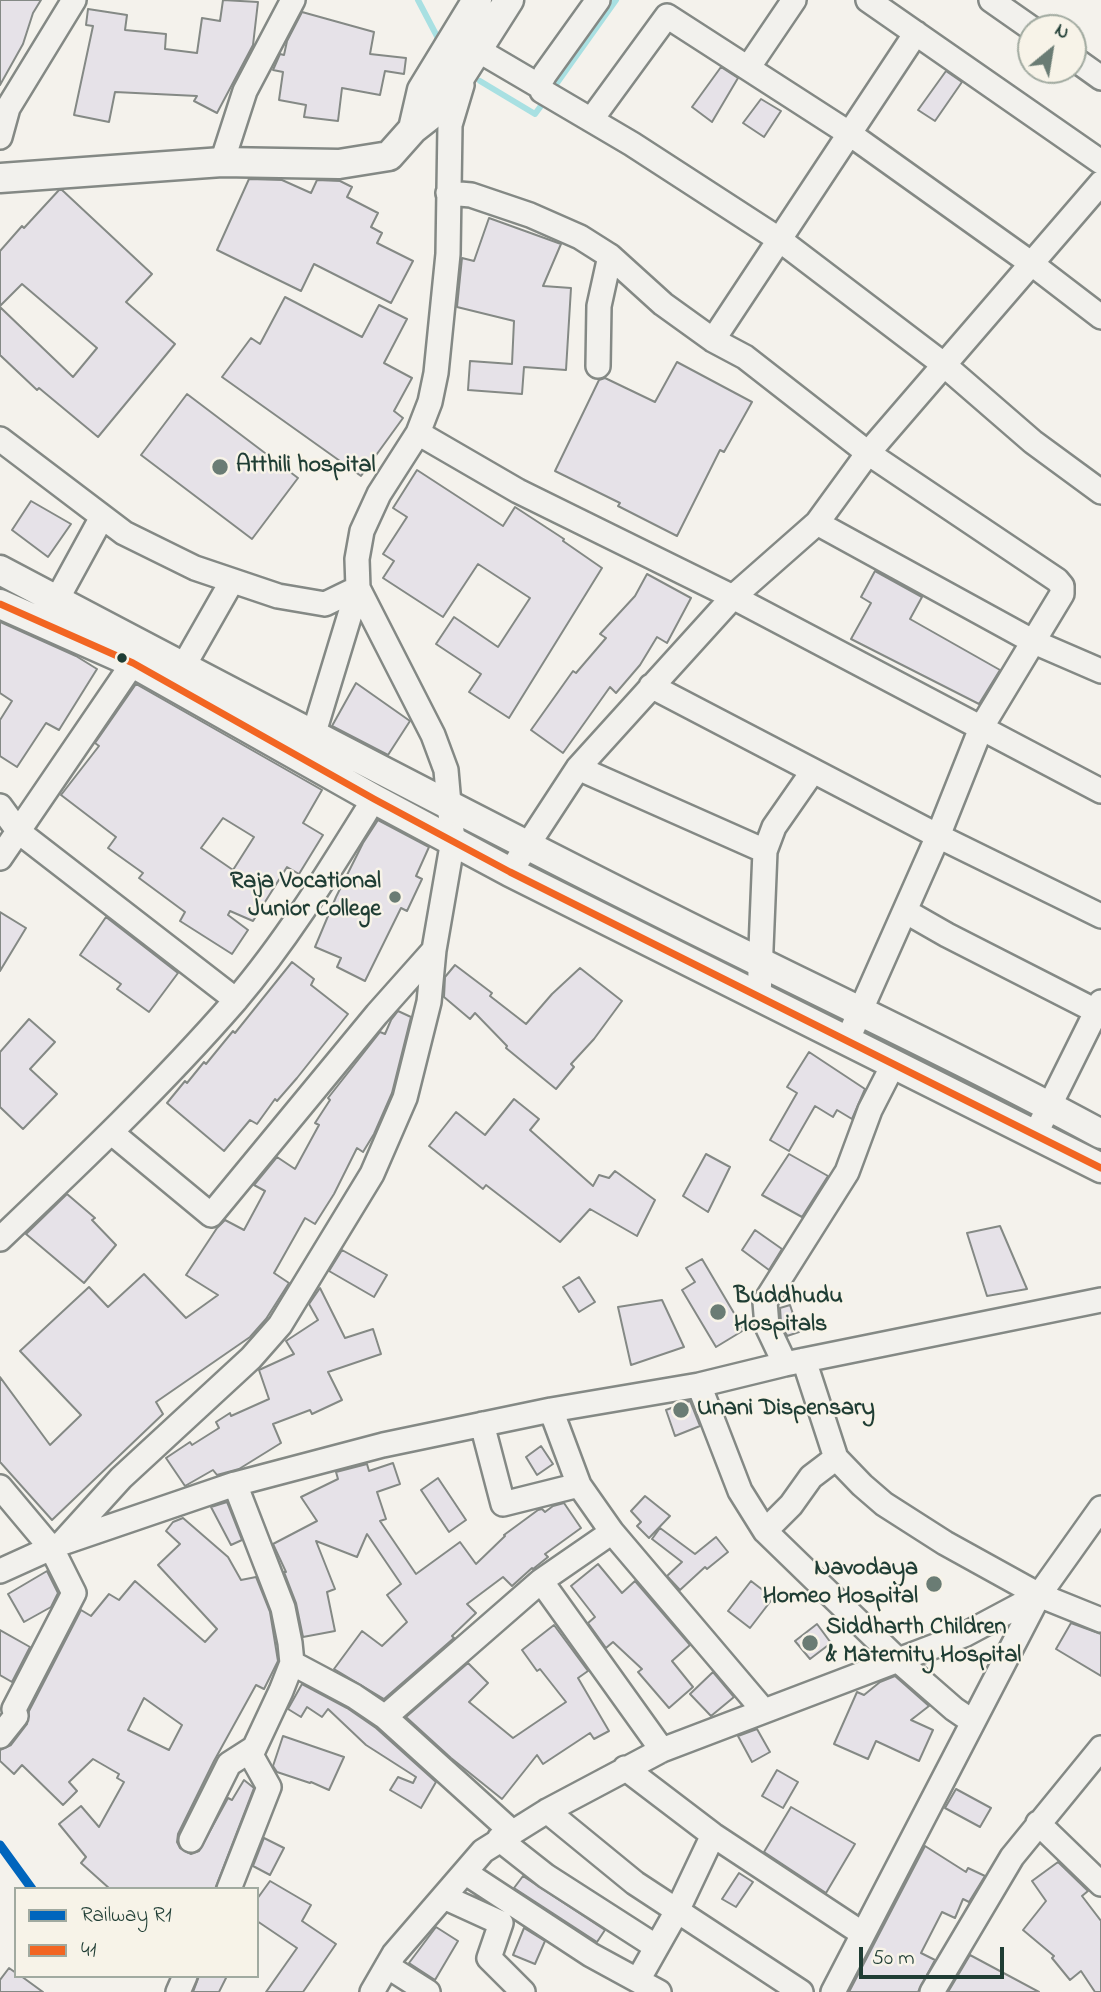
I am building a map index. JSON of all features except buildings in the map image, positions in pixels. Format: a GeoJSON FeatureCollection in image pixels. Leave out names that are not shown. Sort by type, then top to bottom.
{"type":"FeatureCollection","features":[{"type":"Feature","properties":{"kind":"main road"},"geometry":{"type":"LineString","coordinates":[[413,129],[422,90],[477,0]]}},
{"type":"Feature","properties":{"kind":"main road"},"geometry":{"type":"LineString","coordinates":[[0,178],[222,162],[339,164],[389,156],[413,129],[440,107],[509,0]]}},
{"type":"Feature","properties":{"kind":"main road"},"geometry":{"type":"LineString","coordinates":[[0,570],[50,611],[133,663],[178,676]]}},
{"type":"Feature","properties":{"kind":"main road"},"geometry":{"type":"LineString","coordinates":[[0,604],[50,611],[178,676],[309,748],[449,804],[760,962],[1004,1081],[1101,1135]]}},
{"type":"Feature","properties":{"kind":"main road"},"geometry":{"type":"LineString","coordinates":[[309,748],[374,799],[510,872],[1101,1168]]}},
{"type":"Feature","properties":{"kind":"street"},"geometry":{"type":"LineString","coordinates":[[0,137],[8,108],[74,0]]}},
{"type":"Feature","properties":{"kind":"street"},"geometry":{"type":"LineString","coordinates":[[222,162],[245,92],[293,0]]}},
{"type":"Feature","properties":{"kind":"street"},"geometry":{"type":"LineString","coordinates":[[598,0],[545,74],[540,83],[542,91],[632,144],[780,240],[943,363],[1033,442],[1101,492]]}},
{"type":"Feature","properties":{"kind":"street"},"geometry":{"type":"LineString","coordinates":[[748,68],[794,0]]}},
{"type":"Feature","properties":{"kind":"street"},"geometry":{"type":"LineString","coordinates":[[868,0],[1101,162]]}},
{"type":"Feature","properties":{"kind":"street"},"geometry":{"type":"LineString","coordinates":[[991,0],[1017,18]]}},
{"type":"Feature","properties":{"kind":"street"},"geometry":{"type":"LineString","coordinates":[[592,120],[673,8],[748,68],[850,134],[1032,264],[1101,317]]}},
{"type":"Feature","properties":{"kind":"street"},"geometry":{"type":"LineString","coordinates":[[713,340],[916,33]]}},
{"type":"Feature","properties":{"kind":"street"},"geometry":{"type":"LineString","coordinates":[[309,748],[358,588],[357,559],[362,531],[379,494],[418,433],[430,402],[436,373],[448,254],[450,125],[473,58],[541,87]]}},
{"type":"Feature","properties":{"kind":"street"},"geometry":{"type":"LineString","coordinates":[[510,872],[578,768],[733,597],[817,523],[868,453],[943,363],[1101,183]]}},
{"type":"Feature","properties":{"kind":"street"},"geometry":{"type":"LineString","coordinates":[[448,193],[471,195],[530,215],[580,237],[610,256],[663,304],[713,340],[745,357],[868,453],[1057,580],[1062,586],[1062,594],[981,728],[938,836],[847,1041]]}},
{"type":"Feature","properties":{"kind":"street"},"geometry":{"type":"LineString","coordinates":[[598,366],[599,306],[610,256]]}},
{"type":"Feature","properties":{"kind":"street"},"geometry":{"type":"LineString","coordinates":[[418,433],[518,491],[733,597],[1101,791]]}},
{"type":"Feature","properties":{"kind":"street"},"geometry":{"type":"LineString","coordinates":[[0,439],[124,533],[195,568],[278,596],[325,604],[358,588]]}},
{"type":"Feature","properties":{"kind":"street"},"geometry":{"type":"LineString","coordinates":[[50,611],[102,517]]}},
{"type":"Feature","properties":{"kind":"street"},"geometry":{"type":"LineString","coordinates":[[817,523],[1034,642],[1101,671]]}},
{"type":"Feature","properties":{"kind":"street"},"geometry":{"type":"LineString","coordinates":[[178,676],[232,581]]}},
{"type":"Feature","properties":{"kind":"street"},"geometry":{"type":"LineString","coordinates":[[57,1546],[121,1478],[251,1358],[280,1325],[372,1174],[405,1098],[429,1002],[434,950],[453,840],[446,769],[433,735],[358,588]]}},
{"type":"Feature","properties":{"kind":"street"},"geometry":{"type":"LineString","coordinates":[[0,858],[133,663]]}},
{"type":"Feature","properties":{"kind":"street"},"geometry":{"type":"LineString","coordinates":[[650,686],[938,836],[1101,916]]}},
{"type":"Feature","properties":{"kind":"street"},"geometry":{"type":"LineString","coordinates":[[578,768],[765,851]]}},
{"type":"Feature","properties":{"kind":"street"},"geometry":{"type":"LineString","coordinates":[[759,997],[765,851],[774,827],[813,771]]}},
{"type":"Feature","properties":{"kind":"street"},"geometry":{"type":"LineString","coordinates":[[0,1239],[112,1133],[236,1000],[310,901],[374,799]]}},
{"type":"Feature","properties":{"kind":"street"},"geometry":{"type":"LineString","coordinates":[[0,806],[19,832],[236,1000]]}},
{"type":"Feature","properties":{"kind":"street"},"geometry":{"type":"LineString","coordinates":[[905,911],[979,952],[1099,1007],[1035,1135]]}},
{"type":"Feature","properties":{"kind":"street"},"geometry":{"type":"LineString","coordinates":[[112,1133],[211,1215],[377,1014],[434,950]]}},
{"type":"Feature","properties":{"kind":"street"},"geometry":{"type":"LineString","coordinates":[[893,1065],[870,1110],[847,1172],[765,1302],[767,1326],[794,1362],[836,1458],[862,1485],[884,1504],[945,1543],[1039,1595],[1101,1620]]}},
{"type":"Feature","properties":{"kind":"street"},"geometry":{"type":"LineString","coordinates":[[0,1571],[57,1546],[235,1484],[383,1445],[551,1410],[699,1385],[794,1362],[1101,1300]]}},
{"type":"Feature","properties":{"kind":"street"},"geometry":{"type":"LineString","coordinates":[[699,1385],[740,1491],[765,1531],[899,1661],[973,1722]]}},
{"type":"Feature","properties":{"kind":"street"},"geometry":{"type":"LineString","coordinates":[[551,1410],[579,1485],[612,1532],[764,1711]]}},
{"type":"Feature","properties":{"kind":"street"},"geometry":{"type":"LineString","coordinates":[[482,1424],[503,1504],[579,1485]]}},
{"type":"Feature","properties":{"kind":"street"},"geometry":{"type":"LineString","coordinates":[[765,1531],[791,1505],[811,1477],[836,1458]]}},
{"type":"Feature","properties":{"kind":"street"},"geometry":{"type":"LineString","coordinates":[[230,1887],[270,1787],[250,1755],[292,1663],[283,1608],[235,1484]]}},
{"type":"Feature","properties":{"kind":"street"},"geometry":{"type":"LineString","coordinates":[[0,1487],[57,1546],[74,1592],[14,1709],[16,1716],[0,1736]]}},
{"type":"Feature","properties":{"kind":"street"},"geometry":{"type":"LineString","coordinates":[[833,1992],[1039,1595],[1101,1508]]}},
{"type":"Feature","properties":{"kind":"street"},"geometry":{"type":"LineString","coordinates":[[385,1717],[541,1581],[612,1532]]}},
{"type":"Feature","properties":{"kind":"street"},"geometry":{"type":"LineString","coordinates":[[541,1581],[662,1750]]}},
{"type":"Feature","properties":{"kind":"street"},"geometry":{"type":"LineString","coordinates":[[372,1992],[394,1954],[483,1851],[505,1835],[662,1750],[964,1635],[1039,1595]]}},
{"type":"Feature","properties":{"kind":"street"},"geometry":{"type":"LineString","coordinates":[[292,1663],[354,1696],[385,1717],[546,1876],[655,1946]]}},
{"type":"Feature","properties":{"kind":"street"},"geometry":{"type":"LineString","coordinates":[[191,1840],[229,1764],[254,1748]]}},
{"type":"Feature","properties":{"kind":"street"},"geometry":{"type":"LineString","coordinates":[[932,1992],[1012,1857],[1101,1748]]}},
{"type":"Feature","properties":{"kind":"street"},"geometry":{"type":"LineString","coordinates":[[625,1768],[713,1835],[863,1934]]}},
{"type":"Feature","properties":{"kind":"street"},"geometry":{"type":"LineString","coordinates":[[547,1811],[635,1883],[802,1992]]}},
{"type":"Feature","properties":{"kind":"street"},"geometry":{"type":"LineString","coordinates":[[1038,1823],[1101,1884]]}},
{"type":"Feature","properties":{"kind":"street"},"geometry":{"type":"LineString","coordinates":[[638,1980],[677,1911],[713,1835]]}},
{"type":"Feature","properties":{"kind":"street"},"geometry":{"type":"LineString","coordinates":[[466,1873],[591,1955],[659,1992]]}},
{"type":"Feature","properties":{"kind":"street"},"geometry":{"type":"LineString","coordinates":[[444,1897],[501,1923],[489,1958],[523,1992]]}},
{"type":"Feature","properties":{"kind":"street"},"geometry":{"type":"LineString","coordinates":[[387,1966],[428,1992]]}},
{"type":"Feature","properties":{"kind":"waterway"},"geometry":{"type":"LineString","coordinates":[[418,0],[440,42]]}},
{"type":"Feature","properties":{"kind":"waterway"},"geometry":{"type":"LineString","coordinates":[[552,90],[616,0]]}},
{"type":"Feature","properties":{"kind":"waterway"},"geometry":{"type":"LineString","coordinates":[[480,81],[535,114],[546,99]]}},
{"type":"Feature","properties":{"kind":"rail line","name":"R1"},"geometry":{"type":"LineString","coordinates":[[0,1845],[31,1887]]}},
{"type":"Feature","properties":{"kind":"transit line","name":"41"},"geometry":{"type":"LineString","coordinates":[[0,604],[133,663],[510,872],[1101,1168]]}},
{"type":"Feature","properties":{"kind":"place","name":"Atthili hospital"},"geometry":{"type":"Point","coordinates":[220,467]}},
{"type":"Feature","properties":{"kind":"place","name":"Raja Vocational Junior College"},"geometry":{"type":"Point","coordinates":[395,897]}},
{"type":"Feature","properties":{"kind":"place","name":"Buddhudu Hospitals"},"geometry":{"type":"Point","coordinates":[718,1312]}},
{"type":"Feature","properties":{"kind":"place","name":"Unani Dispensary"},"geometry":{"type":"Point","coordinates":[681,1410]}},
{"type":"Feature","properties":{"kind":"place","name":"Navodaya Homeo Hospital"},"geometry":{"type":"Point","coordinates":[934,1584]}},
{"type":"Feature","properties":{"kind":"place","name":"Siddharth Children & Maternity Hospital"},"geometry":{"type":"Point","coordinates":[810,1643]}}]}
